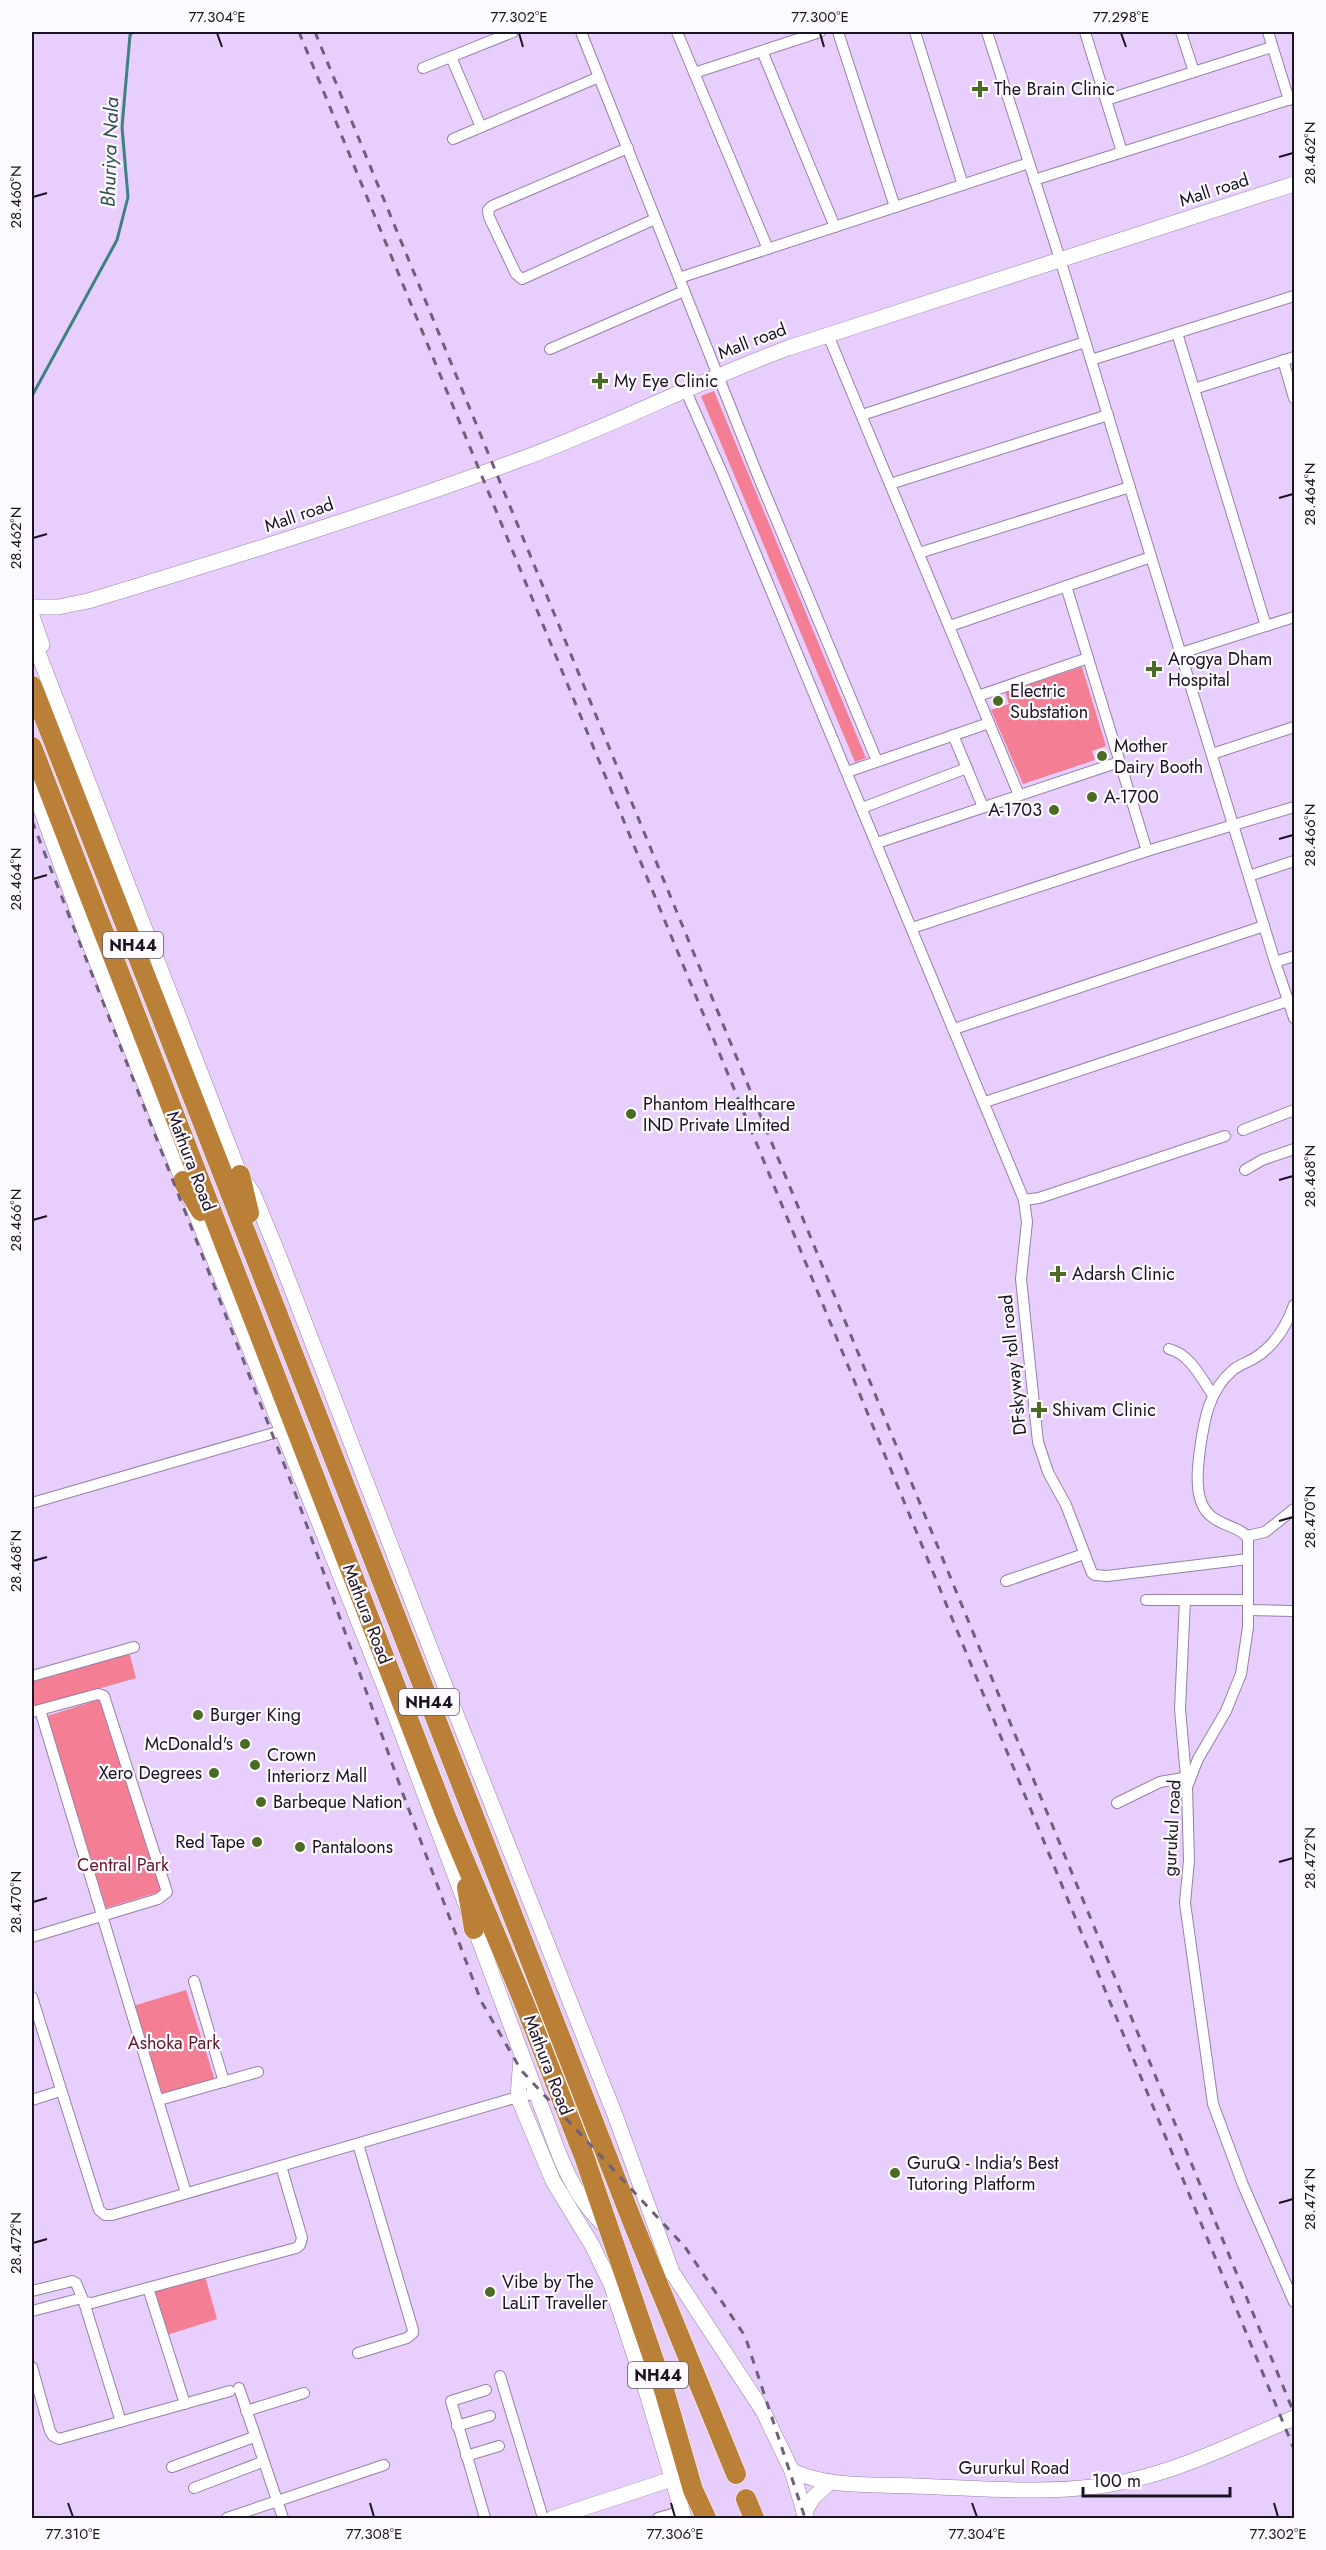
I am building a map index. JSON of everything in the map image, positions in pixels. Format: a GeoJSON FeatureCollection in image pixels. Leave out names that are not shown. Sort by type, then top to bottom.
{"type":"FeatureCollection","features":[{"type":"Feature","properties":{"kind":"highway","name":"Mathura Road"},"geometry":{"type":"LineString","coordinates":[[32,686],[232,1178],[260,1269],[647,2257],[736,2474]]}},
{"type":"Feature","properties":{"kind":"highway","name":"Mathura Road"},"geometry":{"type":"LineString","coordinates":[[32,747],[461,1852],[523,2000],[584,2156],[664,2393],[693,2490],[706,2518]]}},
{"type":"Feature","properties":{"kind":"highway"},"geometry":{"type":"LineString","coordinates":[[183,1181],[227,1254]]}},
{"type":"Feature","properties":{"kind":"highway"},"geometry":{"type":"LineString","coordinates":[[461,1852],[474,1929]]}},
{"type":"Feature","properties":{"kind":"highway"},"geometry":{"type":"LineString","coordinates":[[746,2499],[754,2518]]}},
{"type":"Feature","properties":{"kind":"main road","name":"Mall road"},"geometry":{"type":"LineString","coordinates":[[32,607],[58,607],[88,601],[218,562],[516,461],[652,406],[685,388],[717,375],[828,335],[1294,184]]}},
{"type":"Feature","properties":{"kind":"main road","name":"Mall road"},"geometry":{"type":"LineString","coordinates":[[32,616],[52,612],[58,607]]}},
{"type":"Feature","properties":{"kind":"main road"},"geometry":{"type":"LineString","coordinates":[[32,616],[87,762],[109,842]]}},
{"type":"Feature","properties":{"kind":"main road"},"geometry":{"type":"LineString","coordinates":[[32,637],[232,1178],[253,1194],[279,1256],[432,1654],[615,2115],[672,2272],[754,2395],[792,2470],[805,2516]]}},
{"type":"Feature","properties":{"kind":"main road"},"geometry":{"type":"LineString","coordinates":[[32,678],[42,682],[52,693]]}},
{"type":"Feature","properties":{"kind":"main road"},"geometry":{"type":"LineString","coordinates":[[32,787],[87,937],[389,1697],[474,1929],[571,2182],[594,2216],[610,2231]]}},
{"type":"Feature","properties":{"kind":"main road","name":"Mathura Road"},"geometry":{"type":"LineString","coordinates":[[522,2051],[518,2097],[552,2180],[592,2245],[611,2284],[683,2515]]}},
{"type":"Feature","properties":{"kind":"main road"},"geometry":{"type":"LineString","coordinates":[[647,2257],[672,2272]]}},
{"type":"Feature","properties":{"kind":"main road","name":"Gururkul Road"},"geometry":{"type":"LineString","coordinates":[[792,2470],[830,2482],[992,2489],[1078,2488],[1104,2485],[1161,2472],[1294,2418]]}},
{"type":"Feature","properties":{"kind":"main road"},"geometry":{"type":"LineString","coordinates":[[553,2518],[672,2479]]}},
{"type":"Feature","properties":{"kind":"main road"},"geometry":{"type":"LineString","coordinates":[[805,2516],[813,2498],[830,2482]]}},
{"type":"Feature","properties":{"kind":"street"},"geometry":{"type":"LineString","coordinates":[[423,68],[513,32]]}},
{"type":"Feature","properties":{"kind":"street"},"geometry":{"type":"LineString","coordinates":[[581,32],[717,375],[877,761]]}},
{"type":"Feature","properties":{"kind":"street"},"geometry":{"type":"LineString","coordinates":[[677,32],[768,249]]}},
{"type":"Feature","properties":{"kind":"street"},"geometry":{"type":"LineString","coordinates":[[694,73],[820,32]]}},
{"type":"Feature","properties":{"kind":"street"},"geometry":{"type":"LineString","coordinates":[[838,32],[895,207]]}},
{"type":"Feature","properties":{"kind":"street"},"geometry":{"type":"LineString","coordinates":[[915,32],[963,185]]}},
{"type":"Feature","properties":{"kind":"street"},"geometry":{"type":"LineString","coordinates":[[987,32],[1060,259],[1294,1018]]}},
{"type":"Feature","properties":{"kind":"street"},"geometry":{"type":"LineString","coordinates":[[1085,32],[1122,152]]}},
{"type":"Feature","properties":{"kind":"street"},"geometry":{"type":"LineString","coordinates":[[1181,32],[1194,72]]}},
{"type":"Feature","properties":{"kind":"street"},"geometry":{"type":"LineString","coordinates":[[1034,180],[1292,99],[1268,32]]}},
{"type":"Feature","properties":{"kind":"street"},"geometry":{"type":"LineString","coordinates":[[1106,100],[1272,46]]}},
{"type":"Feature","properties":{"kind":"street"},"geometry":{"type":"LineString","coordinates":[[762,51],[835,227]]}},
{"type":"Feature","properties":{"kind":"street"},"geometry":{"type":"LineString","coordinates":[[451,57],[481,127]]}},
{"type":"Feature","properties":{"kind":"street"},"geometry":{"type":"LineString","coordinates":[[453,139],[599,76]]}},
{"type":"Feature","properties":{"kind":"street"},"geometry":{"type":"LineString","coordinates":[[628,148],[492,206],[488,210],[489,217],[520,279],[655,219]]}},
{"type":"Feature","properties":{"kind":"street"},"geometry":{"type":"LineString","coordinates":[[679,278],[1029,163]]}},
{"type":"Feature","properties":{"kind":"street"},"geometry":{"type":"LineString","coordinates":[[550,349],[684,291]]}},
{"type":"Feature","properties":{"kind":"street"},"geometry":{"type":"LineString","coordinates":[[1091,360],[1294,296]]}},
{"type":"Feature","properties":{"kind":"street"},"geometry":{"type":"LineString","coordinates":[[1177,333],[1266,626]]}},
{"type":"Feature","properties":{"kind":"street"},"geometry":{"type":"LineString","coordinates":[[828,335],[1019,795]]}},
{"type":"Feature","properties":{"kind":"street"},"geometry":{"type":"LineString","coordinates":[[862,415],[1085,342]]}},
{"type":"Feature","properties":{"kind":"street"},"geometry":{"type":"LineString","coordinates":[[1194,389],[1294,357]]}},
{"type":"Feature","properties":{"kind":"street"},"geometry":{"type":"LineString","coordinates":[[1283,360],[1294,398]]}},
{"type":"Feature","properties":{"kind":"street","name":"DFskyway toll road"},"geometry":{"type":"LineString","coordinates":[[685,388],[862,807],[1024,1200],[1027,1222],[1021,1264],[1022,1286],[1038,1443],[1048,1473],[1066,1505],[1092,1573],[1107,1576],[1248,1559]]}},
{"type":"Feature","properties":{"kind":"street"},"geometry":{"type":"LineString","coordinates":[[890,484],[1108,415]]}},
{"type":"Feature","properties":{"kind":"street"},"geometry":{"type":"LineString","coordinates":[[919,554],[1130,487]]}},
{"type":"Feature","properties":{"kind":"street"},"geometry":{"type":"LineString","coordinates":[[950,626],[1151,557]]}},
{"type":"Feature","properties":{"kind":"street"},"geometry":{"type":"LineString","coordinates":[[1066,586],[1147,851]]}},
{"type":"Feature","properties":{"kind":"street"},"geometry":{"type":"LineString","coordinates":[[1181,653],[1294,617]]}},
{"type":"Feature","properties":{"kind":"street"},"geometry":{"type":"LineString","coordinates":[[978,696],[1088,658]]}},
{"type":"Feature","properties":{"kind":"street"},"geometry":{"type":"LineString","coordinates":[[847,772],[989,723]]}},
{"type":"Feature","properties":{"kind":"street"},"geometry":{"type":"LineString","coordinates":[[1212,754],[1294,728]]}},
{"type":"Feature","properties":{"kind":"street"},"geometry":{"type":"LineString","coordinates":[[953,735],[983,807]]}},
{"type":"Feature","properties":{"kind":"street"},"geometry":{"type":"LineString","coordinates":[[877,843],[1119,762]]}},
{"type":"Feature","properties":{"kind":"street"},"geometry":{"type":"LineString","coordinates":[[862,807],[967,768]]}},
{"type":"Feature","properties":{"kind":"street"},"geometry":{"type":"LineString","coordinates":[[912,928],[1147,851],[1234,827],[1294,807]]}},
{"type":"Feature","properties":{"kind":"street"},"geometry":{"type":"LineString","coordinates":[[1249,876],[1294,861]]}},
{"type":"Feature","properties":{"kind":"street"},"geometry":{"type":"LineString","coordinates":[[954,1029],[1264,926]]}},
{"type":"Feature","properties":{"kind":"street"},"geometry":{"type":"LineString","coordinates":[[1275,962],[1294,956]]}},
{"type":"Feature","properties":{"kind":"street"},"geometry":{"type":"LineString","coordinates":[[985,1102],[1287,1000]]}},
{"type":"Feature","properties":{"kind":"street"},"geometry":{"type":"LineString","coordinates":[[1244,1130],[1294,1110]]}},
{"type":"Feature","properties":{"kind":"street"},"geometry":{"type":"LineString","coordinates":[[1024,1200],[1039,1198],[1225,1136]]}},
{"type":"Feature","properties":{"kind":"street"},"geometry":{"type":"LineString","coordinates":[[1245,1170],[1262,1160],[1294,1149]]}},
{"type":"Feature","properties":{"kind":"street"},"geometry":{"type":"LineString","coordinates":[[1294,1305],[1285,1327],[1272,1344],[1258,1356],[1230,1372],[1213,1395],[1204,1420],[1199,1453],[1199,1495],[1202,1505],[1216,1521],[1247,1536],[1265,1532],[1294,1509]]}},
{"type":"Feature","properties":{"kind":"street"},"geometry":{"type":"LineString","coordinates":[[1169,1349],[1181,1353],[1190,1362],[1213,1395]]}},
{"type":"Feature","properties":{"kind":"street"},"geometry":{"type":"LineString","coordinates":[[32,1503],[284,1430]]}},
{"type":"Feature","properties":{"kind":"street","name":"gurukul road"},"geometry":{"type":"LineString","coordinates":[[1247,1536],[1246,1647],[1235,1693],[1188,1777],[1189,1860],[1185,1903],[1211,2096],[1243,2185],[1294,2302]]}},
{"type":"Feature","properties":{"kind":"street"},"geometry":{"type":"LineString","coordinates":[[1006,1581],[1084,1554]]}},
{"type":"Feature","properties":{"kind":"street"},"geometry":{"type":"LineString","coordinates":[[1146,1600],[1185,1600],[1294,1611]]}},
{"type":"Feature","properties":{"kind":"street"},"geometry":{"type":"LineString","coordinates":[[1117,1803],[1152,1785],[1188,1777],[1180,1709],[1185,1600]]}},
{"type":"Feature","properties":{"kind":"street"},"geometry":{"type":"LineString","coordinates":[[32,1676],[134,1647]]}},
{"type":"Feature","properties":{"kind":"street"},"geometry":{"type":"LineString","coordinates":[[32,1937],[103,1916],[162,1898],[167,1892],[105,1696],[98,1694],[36,1711],[103,1916],[186,2193]]}},
{"type":"Feature","properties":{"kind":"street"},"geometry":{"type":"LineString","coordinates":[[194,1981],[224,2082]]}},
{"type":"Feature","properties":{"kind":"street"},"geometry":{"type":"LineString","coordinates":[[32,1997],[60,2091],[101,2213],[112,2215],[538,2093]]}},
{"type":"Feature","properties":{"kind":"street"},"geometry":{"type":"LineString","coordinates":[[159,2100],[258,2072]]}},
{"type":"Feature","properties":{"kind":"street"},"geometry":{"type":"LineString","coordinates":[[32,2100],[60,2091]]}},
{"type":"Feature","properties":{"kind":"street"},"geometry":{"type":"LineString","coordinates":[[358,2144],[413,2330],[407,2338],[358,2353]]}},
{"type":"Feature","properties":{"kind":"street"},"geometry":{"type":"LineString","coordinates":[[32,2311],[83,2300],[92,2302],[300,2246],[302,2238],[281,2166]]}},
{"type":"Feature","properties":{"kind":"street"},"geometry":{"type":"LineString","coordinates":[[32,2292],[72,2281],[76,2283],[121,2422]]}},
{"type":"Feature","properties":{"kind":"street"},"geometry":{"type":"LineString","coordinates":[[148,2288],[185,2404]]}},
{"type":"Feature","properties":{"kind":"street"},"geometry":{"type":"LineString","coordinates":[[32,2367],[50,2431],[56,2438],[63,2439],[234,2389],[246,2411],[283,2518]]}},
{"type":"Feature","properties":{"kind":"street"},"geometry":{"type":"LineString","coordinates":[[500,2376],[543,2518]]}},
{"type":"Feature","properties":{"kind":"street"},"geometry":{"type":"LineString","coordinates":[[485,2518],[451,2402],[486,2390]]}},
{"type":"Feature","properties":{"kind":"street"},"geometry":{"type":"LineString","coordinates":[[246,2411],[304,2393]]}},
{"type":"Feature","properties":{"kind":"street"},"geometry":{"type":"LineString","coordinates":[[457,2426],[490,2416]]}},
{"type":"Feature","properties":{"kind":"street"},"geometry":{"type":"LineString","coordinates":[[172,2467],[254,2437]]}},
{"type":"Feature","properties":{"kind":"street"},"geometry":{"type":"LineString","coordinates":[[466,2456],[499,2446]]}},
{"type":"Feature","properties":{"kind":"street"},"geometry":{"type":"LineString","coordinates":[[194,2488],[262,2462]]}},
{"type":"Feature","properties":{"kind":"street"},"geometry":{"type":"LineString","coordinates":[[234,2517],[384,2465]]}},
{"type":"Feature","properties":{"kind":"street"},"geometry":{"type":"LineString","coordinates":[[658,2518],[683,2515]]}},
{"type":"Feature","properties":{"kind":"green space"},"geometry":{"type":"Polygon","coordinates":[[[714,391],[866,758],[855,762],[701,396],[714,391]]]}},
{"type":"Feature","properties":{"kind":"green space"},"geometry":{"type":"Polygon","coordinates":[[[1082,667],[1106,746],[1092,751],[1095,760],[1023,784],[991,710],[1009,704],[1005,692],[1082,667]]]}},
{"type":"Feature","properties":{"kind":"green space"},"geometry":{"type":"Polygon","coordinates":[[[129,1652],[136,1678],[32,1708],[32,1681],[129,1652]]]}},
{"type":"Feature","properties":{"kind":"green space","name":"Central Park"},"geometry":{"type":"Polygon","coordinates":[[[101,1699],[162,1891],[106,1908],[47,1716],[101,1699]]]}},
{"type":"Feature","properties":{"kind":"green space","name":"Ashoka Park"},"geometry":{"type":"Polygon","coordinates":[[[186,1990],[215,2080],[163,2096],[133,2006],[186,1990]]]}},
{"type":"Feature","properties":{"kind":"green space"},"geometry":{"type":"Polygon","coordinates":[[[205,2276],[217,2319],[167,2335],[155,2291],[205,2276]]]}},
{"type":"Feature","properties":{"kind":"waterway","name":"Bhuriya Nala"},"geometry":{"type":"LineString","coordinates":[[32,396],[117,240],[128,197],[122,127],[130,35],[133,32]]}},
{"type":"Feature","properties":{"kind":"railway"},"geometry":{"type":"LineString","coordinates":[[299,32],[1294,2449]]}},
{"type":"Feature","properties":{"kind":"railway"},"geometry":{"type":"LineString","coordinates":[[315,32],[1294,2413]]}},
{"type":"Feature","properties":{"kind":"railway"},"geometry":{"type":"LineString","coordinates":[[32,821],[293,1487],[403,1794],[481,2001],[521,2070],[685,2247],[745,2336],[805,2518]]}},
{"type":"Feature","properties":{"kind":"place","name":"The Brain Clinic"},"geometry":{"type":"Point","coordinates":[980,89]}},
{"type":"Feature","properties":{"kind":"place","name":"My Eye Clinic"},"geometry":{"type":"Point","coordinates":[600,381]}},
{"type":"Feature","properties":{"kind":"place","name":"Arogya Dham Hospital"},"geometry":{"type":"Point","coordinates":[1154,669]}},
{"type":"Feature","properties":{"kind":"place","name":"Electric Substation"},"geometry":{"type":"Point","coordinates":[998,701]}},
{"type":"Feature","properties":{"kind":"place","name":"Mother Dairy Booth"},"geometry":{"type":"Point","coordinates":[1102,756]}},
{"type":"Feature","properties":{"kind":"place","name":"A-1700"},"geometry":{"type":"Point","coordinates":[1092,797]}},
{"type":"Feature","properties":{"kind":"place","name":"A-1703"},"geometry":{"type":"Point","coordinates":[1054,810]}},
{"type":"Feature","properties":{"kind":"place","name":"Phantom Healthcare IND Private LImited"},"geometry":{"type":"Point","coordinates":[631,1114]}},
{"type":"Feature","properties":{"kind":"place","name":"Adarsh Clinic"},"geometry":{"type":"Point","coordinates":[1058,1274]}},
{"type":"Feature","properties":{"kind":"place","name":"Shivam Clinic"},"geometry":{"type":"Point","coordinates":[1039,1410]}},
{"type":"Feature","properties":{"kind":"place","name":"Burger King"},"geometry":{"type":"Point","coordinates":[198,1715]}},
{"type":"Feature","properties":{"kind":"place","name":"McDonald's"},"geometry":{"type":"Point","coordinates":[245,1744]}},
{"type":"Feature","properties":{"kind":"place","name":"Crown Interiorz Mall"},"geometry":{"type":"Point","coordinates":[255,1765]}},
{"type":"Feature","properties":{"kind":"place","name":"Xero Degrees"},"geometry":{"type":"Point","coordinates":[214,1773]}},
{"type":"Feature","properties":{"kind":"place","name":"Barbeque Nation"},"geometry":{"type":"Point","coordinates":[261,1802]}},
{"type":"Feature","properties":{"kind":"place","name":"Red Tape"},"geometry":{"type":"Point","coordinates":[257,1842]}},
{"type":"Feature","properties":{"kind":"place","name":"Pantaloons"},"geometry":{"type":"Point","coordinates":[300,1847]}},
{"type":"Feature","properties":{"kind":"place","name":"GuruQ - India's Best Tutoring Platform"},"geometry":{"type":"Point","coordinates":[895,2173]}},
{"type":"Feature","properties":{"kind":"place","name":"Vibe by The LaLiT Traveller"},"geometry":{"type":"Point","coordinates":[490,2292]}}]}
